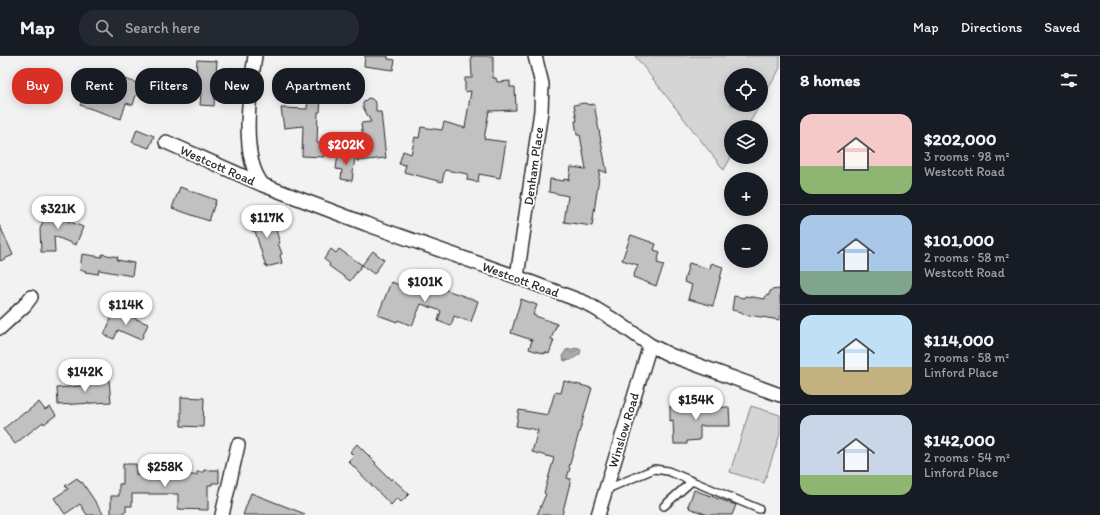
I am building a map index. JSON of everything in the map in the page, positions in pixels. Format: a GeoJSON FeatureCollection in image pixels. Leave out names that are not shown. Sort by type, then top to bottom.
{"type":"FeatureCollection","features":[{"type":"Feature","properties":{"kind":"street"},"geometry":{"type":"LineString","coordinates":[[255,56],[250,94],[248,128],[254,167],[257,178],[263,184]]}},
{"type":"Feature","properties":{"kind":"street","name":"Denham Place"},"geometry":{"type":"LineString","coordinates":[[517,277],[541,111],[542,84],[534,56]]}},
{"type":"Feature","properties":{"kind":"street","name":"Westcott Road"},"geometry":{"type":"LineString","coordinates":[[166,142],[263,184],[366,224],[586,303],[619,323],[650,345],[680,360],[780,395]]}},
{"type":"Feature","properties":{"kind":"street"},"geometry":{"type":"LineString","coordinates":[[0,328],[31,297]]}},
{"type":"Feature","properties":{"kind":"street","name":"Winslow Road"},"geometry":{"type":"LineString","coordinates":[[598,515],[604,490],[650,345]]}},
{"type":"Feature","properties":{"kind":"street"},"geometry":{"type":"LineString","coordinates":[[222,515],[238,445]]}},
{"type":"Feature","properties":{"kind":"lane"},"geometry":{"type":"LineString","coordinates":[[604,490],[654,469],[668,471],[759,509]]}},
{"type":"Feature","properties":{"kind":"lane"},"geometry":{"type":"LineString","coordinates":[[664,506],[692,481]]}},
{"type":"Feature","properties":{"kind":"shaded area"},"geometry":{"type":"Polygon","coordinates":[[[635,56],[780,56],[780,68],[768,89],[768,68],[724,68],[724,112],[756,112],[751,120],[724,120],[724,164],[727,164],[724,170],[635,56]]]}},
{"type":"Feature","properties":{"kind":"shaded area"},"geometry":{"type":"Polygon","coordinates":[[[751,406],[780,415],[780,434],[764,483],[730,472],[751,406]]]}},
{"type":"Feature","properties":{"kind":"water"},"geometry":{"type":"Polygon","coordinates":[[[578,348],[581,350],[580,354],[571,360],[564,361],[563,355],[566,350],[578,348]]]}},
{"type":"Feature","properties":{"kind":"building"},"geometry":{"type":"Polygon","coordinates":[[[365,56],[388,56],[388,59],[395,60],[393,70],[364,66],[365,56]]]}},
{"type":"Feature","properties":{"kind":"building"},"geometry":{"type":"Polygon","coordinates":[[[471,56],[493,56],[493,78],[496,78],[497,82],[510,81],[510,87],[515,87],[516,110],[489,111],[484,139],[506,142],[500,178],[479,174],[478,182],[467,180],[468,174],[445,170],[442,182],[404,172],[406,165],[399,164],[403,151],[411,154],[415,137],[419,138],[421,127],[442,130],[444,122],[465,128],[471,91],[465,92],[465,78],[472,78],[471,56]]]}},
{"type":"Feature","properties":{"kind":"building"},"geometry":{"type":"Polygon","coordinates":[[[197,60],[217,61],[217,68],[210,68],[210,104],[214,104],[214,106],[200,105],[202,104],[202,68],[197,68],[197,60]]]}},
{"type":"Feature","properties":{"kind":"building"},"geometry":{"type":"Polygon","coordinates":[[[127,80],[135,82],[135,98],[133,105],[127,103],[127,80]]]}},
{"type":"Feature","properties":{"kind":"building"},"geometry":{"type":"Polygon","coordinates":[[[368,98],[372,99],[376,103],[376,112],[381,112],[386,158],[357,161],[354,140],[363,139],[361,123],[371,122],[363,107],[368,98]]]}},
{"type":"Feature","properties":{"kind":"building"},"geometry":{"type":"Polygon","coordinates":[[[584,103],[590,105],[594,104],[607,173],[600,170],[592,226],[564,222],[568,196],[549,192],[550,179],[564,181],[564,179],[569,180],[571,167],[586,169],[580,135],[577,135],[575,121],[577,121],[574,105],[584,103]]]}},
{"type":"Feature","properties":{"kind":"building"},"geometry":{"type":"Polygon","coordinates":[[[80,104],[126,104],[121,119],[80,104]]]}},
{"type":"Feature","properties":{"kind":"building"},"geometry":{"type":"Polygon","coordinates":[[[307,104],[321,104],[320,112],[318,112],[317,143],[324,144],[324,157],[302,156],[303,126],[284,128],[281,108],[307,109],[307,104]]]}},
{"type":"Feature","properties":{"kind":"building"},"geometry":{"type":"Polygon","coordinates":[[[137,129],[154,136],[149,148],[132,142],[137,129]]]}},
{"type":"Feature","properties":{"kind":"building"},"geometry":{"type":"Polygon","coordinates":[[[338,154],[355,156],[352,181],[341,179],[342,170],[336,169],[338,154]]]}},
{"type":"Feature","properties":{"kind":"building"},"geometry":{"type":"Polygon","coordinates":[[[180,187],[216,200],[209,221],[172,208],[180,187]]]}},
{"type":"Feature","properties":{"kind":"building"},"geometry":{"type":"Polygon","coordinates":[[[50,205],[61,210],[60,212],[65,214],[63,219],[83,227],[76,245],[54,236],[55,252],[41,252],[40,229],[50,205]]]}},
{"type":"Feature","properties":{"kind":"building"},"geometry":{"type":"Polygon","coordinates":[[[266,212],[270,225],[274,224],[280,243],[278,243],[282,254],[280,255],[282,263],[266,267],[255,231],[253,232],[248,218],[266,212]]]}},
{"type":"Feature","properties":{"kind":"building"},"geometry":{"type":"Polygon","coordinates":[[[0,226],[13,255],[0,261],[0,226]]]}},
{"type":"Feature","properties":{"kind":"building"},"geometry":{"type":"Polygon","coordinates":[[[631,235],[656,244],[654,250],[660,252],[657,263],[664,265],[656,286],[633,277],[638,265],[622,260],[631,235]]]}},
{"type":"Feature","properties":{"kind":"building"},"geometry":{"type":"Polygon","coordinates":[[[331,249],[336,253],[339,249],[362,265],[350,281],[329,266],[330,264],[324,259],[331,249]]]}},
{"type":"Feature","properties":{"kind":"building"},"geometry":{"type":"Polygon","coordinates":[[[373,251],[384,260],[374,274],[362,265],[373,251]]]}},
{"type":"Feature","properties":{"kind":"building"},"geometry":{"type":"Polygon","coordinates":[[[82,254],[102,257],[102,254],[118,257],[117,260],[134,263],[132,276],[99,270],[98,274],[80,270],[82,254]]]}},
{"type":"Feature","properties":{"kind":"building"},"geometry":{"type":"Polygon","coordinates":[[[689,263],[710,269],[711,263],[723,267],[713,306],[688,299],[692,285],[684,282],[689,263]]]}},
{"type":"Feature","properties":{"kind":"building"},"geometry":{"type":"Polygon","coordinates":[[[413,276],[427,281],[426,283],[478,301],[471,322],[454,316],[451,326],[438,321],[441,311],[421,304],[412,326],[398,320],[397,322],[378,315],[391,282],[408,288],[413,276]]]}},
{"type":"Feature","properties":{"kind":"building"},"geometry":{"type":"Polygon","coordinates":[[[780,289],[780,320],[742,314],[742,312],[732,310],[734,296],[765,299],[766,295],[768,296],[771,290],[780,289]]]}},
{"type":"Feature","properties":{"kind":"building"},"geometry":{"type":"Polygon","coordinates":[[[521,299],[537,305],[533,315],[557,324],[551,339],[554,340],[549,354],[529,349],[532,340],[511,333],[521,299]]]}},
{"type":"Feature","properties":{"kind":"building"},"geometry":{"type":"Polygon","coordinates":[[[115,310],[148,324],[141,340],[118,330],[114,339],[104,335],[115,310]]]}},
{"type":"Feature","properties":{"kind":"building"},"geometry":{"type":"Polygon","coordinates":[[[81,379],[98,379],[98,381],[109,380],[111,402],[58,405],[57,388],[81,386],[81,379]]]}},
{"type":"Feature","properties":{"kind":"building"},"geometry":{"type":"Polygon","coordinates":[[[564,381],[592,388],[569,467],[567,478],[571,479],[562,515],[537,515],[546,494],[544,493],[554,458],[532,452],[538,430],[516,426],[519,410],[548,415],[555,392],[561,393],[564,381]]]}},
{"type":"Feature","properties":{"kind":"building"},"geometry":{"type":"Polygon","coordinates":[[[181,397],[204,398],[203,427],[181,426],[181,397]]]}},
{"type":"Feature","properties":{"kind":"building"},"geometry":{"type":"Polygon","coordinates":[[[39,402],[45,410],[50,407],[56,415],[44,424],[43,422],[15,444],[3,429],[39,402]]]}},
{"type":"Feature","properties":{"kind":"building"},"geometry":{"type":"Polygon","coordinates":[[[697,405],[698,408],[729,407],[730,426],[700,426],[700,440],[687,441],[687,444],[674,444],[673,420],[670,421],[670,406],[697,405]]]}},
{"type":"Feature","properties":{"kind":"building"},"geometry":{"type":"Polygon","coordinates":[[[357,444],[391,480],[392,478],[409,494],[401,502],[397,498],[391,505],[348,461],[354,456],[350,452],[357,444]]]}},
{"type":"Feature","properties":{"kind":"building"},"geometry":{"type":"Polygon","coordinates":[[[123,464],[136,464],[136,475],[197,475],[197,472],[204,472],[204,470],[219,470],[219,483],[212,483],[212,485],[208,485],[208,510],[178,509],[178,494],[132,494],[132,506],[126,506],[126,512],[123,512],[123,514],[111,514],[111,496],[119,496],[119,484],[123,484],[123,464]]]}},
{"type":"Feature","properties":{"kind":"building"},"geometry":{"type":"Polygon","coordinates":[[[77,478],[81,483],[82,482],[104,515],[87,515],[80,504],[65,514],[54,498],[68,489],[65,486],[77,478]]]}},
{"type":"Feature","properties":{"kind":"building"},"geometry":{"type":"Polygon","coordinates":[[[694,490],[736,505],[732,515],[708,515],[689,508],[690,506],[688,506],[694,490]]]}},
{"type":"Feature","properties":{"kind":"building"},"geometry":{"type":"Polygon","coordinates":[[[251,493],[305,514],[243,515],[251,493]]]}}]}
